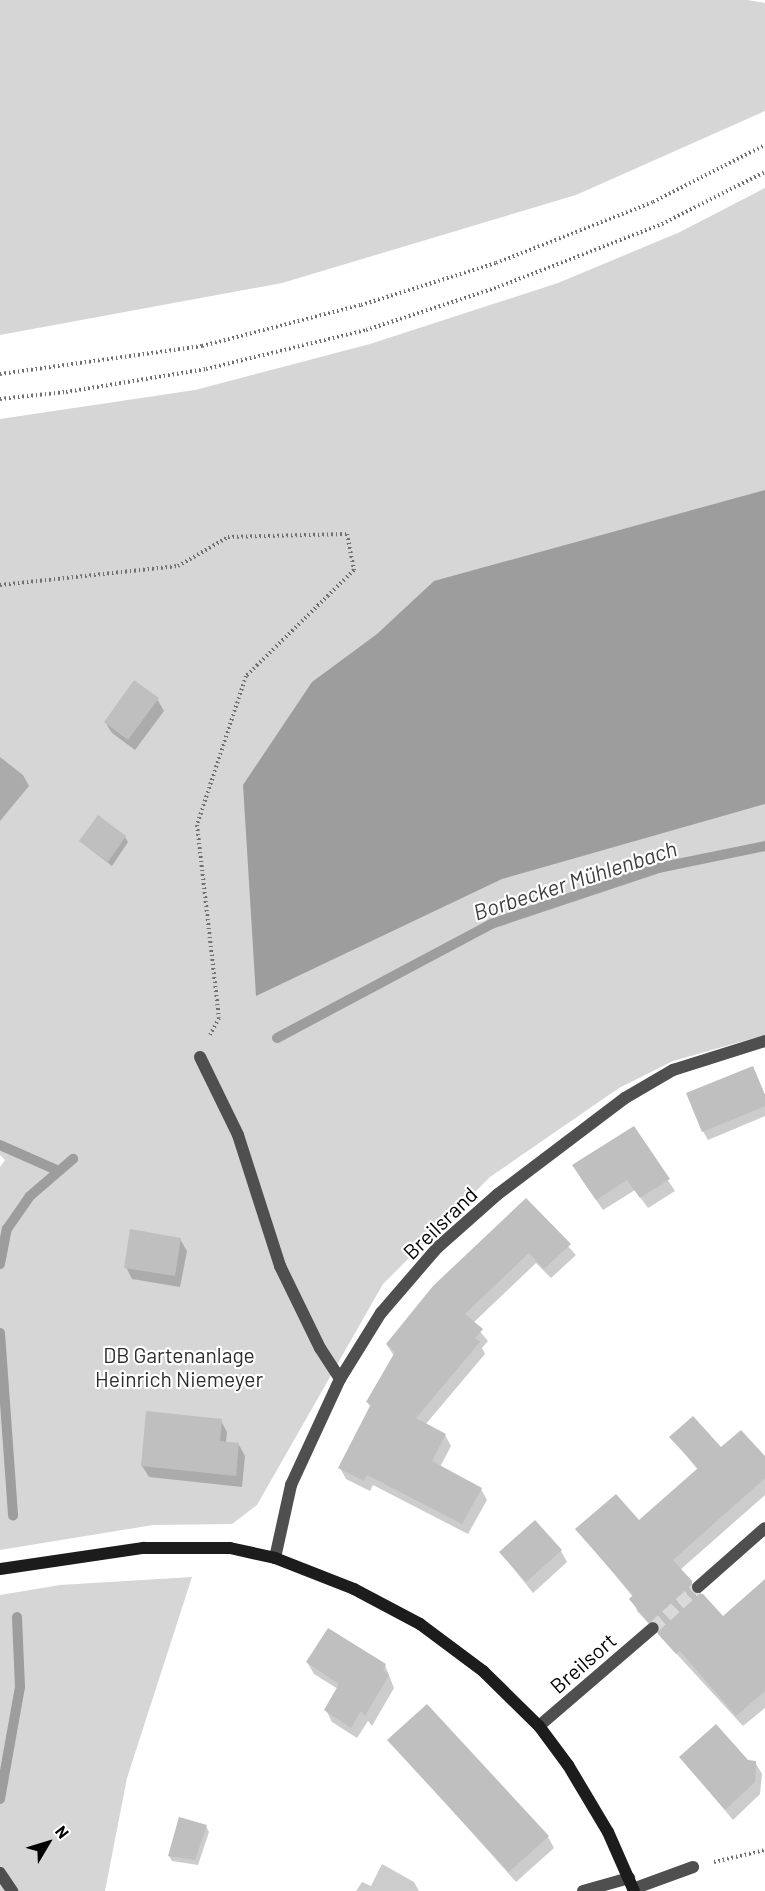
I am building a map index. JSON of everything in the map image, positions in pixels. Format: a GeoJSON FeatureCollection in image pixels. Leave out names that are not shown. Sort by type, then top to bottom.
{"type":"FeatureCollection","features":[{"type":"Feature","properties":{"kind":"main road"},"geometry":{"type":"LineString","coordinates":[[0,1569],[143,1548],[230,1548],[275,1558],[354,1588],[420,1624],[483,1671],[539,1726],[591,1803],[632,1886]]}},
{"type":"Feature","properties":{"kind":"street","name":"Breilsrand"},"geometry":{"type":"LineString","coordinates":[[275,1558],[291,1485],[340,1379],[381,1313],[437,1248],[498,1194],[625,1098],[673,1070],[765,1041]]}},
{"type":"Feature","properties":{"kind":"street"},"geometry":{"type":"LineString","coordinates":[[200,1057],[238,1135],[280,1266],[320,1348],[340,1379]]}},
{"type":"Feature","properties":{"kind":"street"},"geometry":{"type":"LineString","coordinates":[[698,1587],[765,1528]]}},
{"type":"Feature","properties":{"kind":"street","name":"Breilsort"},"geometry":{"type":"LineString","coordinates":[[539,1726],[653,1628]]}},
{"type":"Feature","properties":{"kind":"street"},"geometry":{"type":"LineString","coordinates":[[583,1891],[632,1886],[693,1867]]}},
{"type":"Feature","properties":{"kind":"street"},"geometry":{"type":"LineString","coordinates":[[1,1874],[12,1891]]}},
{"type":"Feature","properties":{"kind":"path"},"geometry":{"type":"LineString","coordinates":[[0,374],[202,346],[361,305],[496,263],[653,202],[765,145]]}},
{"type":"Feature","properties":{"kind":"path"},"geometry":{"type":"LineString","coordinates":[[0,399],[66,392],[206,369],[366,330],[498,287],[662,224],[765,172]]}},
{"type":"Feature","properties":{"kind":"path"},"geometry":{"type":"LineString","coordinates":[[0,585],[178,566],[228,537],[347,534],[354,570],[246,676],[196,825],[219,1018]]}},
{"type":"Feature","properties":{"kind":"path"},"geometry":{"type":"LineString","coordinates":[[693,1867],[765,1851]]}},
{"type":"Feature","properties":{"kind":"green space"},"geometry":{"type":"Polygon","coordinates":[[[0,0],[747,0],[765,3],[765,111],[576,195],[282,283],[0,335],[0,0]]]}},
{"type":"Feature","properties":{"kind":"green space","name":"DB Gartenanlage Heinrich Niemeyer"},"geometry":{"type":"Polygon","coordinates":[[[765,188],[765,1035],[673,1061],[619,1088],[490,1177],[383,1284],[257,1505],[232,1524],[153,1525],[0,1550],[0,1167],[5,1160],[0,1155],[0,419],[195,390],[370,344],[558,283],[680,232],[765,188]]]}},
{"type":"Feature","properties":{"kind":"green space"},"geometry":{"type":"Polygon","coordinates":[[[192,1577],[127,1778],[105,1891],[0,1891],[0,1595],[60,1585],[192,1577]]]}},
{"type":"Feature","properties":{"kind":"shaded area"},"geometry":{"type":"Polygon","coordinates":[[[765,490],[765,804],[502,879],[256,996],[243,785],[312,682],[377,634],[434,581],[765,490]]]}},
{"type":"Feature","properties":{"kind":"building"},"geometry":{"type":"Polygon","coordinates":[[[134,680],[159,698],[128,740],[104,722],[134,680]]]}},
{"type":"Feature","properties":{"kind":"building"},"geometry":{"type":"Polygon","coordinates":[[[98,815],[126,836],[108,862],[79,841],[98,815]]]}},
{"type":"Feature","properties":{"kind":"building"},"geometry":{"type":"Polygon","coordinates":[[[753,1066],[765,1095],[765,1106],[702,1132],[686,1093],[753,1066]]]}},
{"type":"Feature","properties":{"kind":"building"},"geometry":{"type":"Polygon","coordinates":[[[634,1126],[670,1179],[640,1198],[627,1180],[596,1200],[572,1165],[634,1126]]]}},
{"type":"Feature","properties":{"kind":"building"},"geometry":{"type":"Polygon","coordinates":[[[526,1198],[571,1244],[544,1269],[529,1253],[465,1314],[483,1329],[475,1338],[480,1342],[416,1418],[446,1434],[432,1461],[482,1488],[462,1524],[367,1475],[364,1481],[338,1468],[371,1404],[366,1402],[395,1352],[386,1344],[433,1286],[526,1198]]]}},
{"type":"Feature","properties":{"kind":"building"},"geometry":{"type":"Polygon","coordinates":[[[130,1229],[181,1238],[175,1276],[124,1268],[130,1229]]]}},
{"type":"Feature","properties":{"kind":"building"},"geometry":{"type":"Polygon","coordinates":[[[146,1411],[222,1419],[220,1441],[239,1443],[236,1476],[141,1466],[146,1411]]]}},
{"type":"Feature","properties":{"kind":"building"},"geometry":{"type":"Polygon","coordinates":[[[693,1416],[721,1447],[741,1430],[765,1456],[765,1478],[673,1560],[692,1581],[691,1592],[703,1594],[723,1616],[765,1579],[765,1691],[736,1716],[680,1651],[676,1654],[658,1634],[660,1623],[648,1622],[629,1599],[633,1595],[575,1529],[616,1494],[639,1520],[698,1468],[669,1437],[693,1416]]]}},
{"type":"Feature","properties":{"kind":"building"},"geometry":{"type":"Polygon","coordinates":[[[535,1520],[562,1550],[526,1582],[499,1552],[535,1520]]]}},
{"type":"Feature","properties":{"kind":"building"},"geometry":{"type":"Polygon","coordinates":[[[328,1628],[386,1664],[383,1670],[389,1675],[365,1716],[361,1711],[351,1728],[324,1710],[339,1684],[306,1662],[328,1628]]]}},
{"type":"Feature","properties":{"kind":"building"},"geometry":{"type":"Polygon","coordinates":[[[427,1704],[549,1836],[509,1872],[387,1740],[427,1704]]]}},
{"type":"Feature","properties":{"kind":"building"},"geometry":{"type":"Polygon","coordinates":[[[716,1724],[748,1760],[756,1761],[755,1782],[725,1810],[679,1757],[716,1724]]]}},
{"type":"Feature","properties":{"kind":"building"},"geometry":{"type":"Polygon","coordinates":[[[179,1817],[207,1825],[195,1860],[168,1856],[179,1817]]]}},
{"type":"Feature","properties":{"kind":"waterway","name":"Borbecker Mühlenbach"},"geometry":{"type":"LineString","coordinates":[[277,1038],[491,924],[658,868],[765,846]]}},
{"type":"Feature","properties":{"kind":"waterway"},"geometry":{"type":"LineString","coordinates":[[0,1145],[59,1171]]}},
{"type":"Feature","properties":{"kind":"waterway","name":"Borbecker Mühlenbach"},"geometry":{"type":"LineString","coordinates":[[0,1264],[7,1229],[30,1196],[73,1159]]}},
{"type":"Feature","properties":{"kind":"waterway","name":"Borbecker Mühlenbach"},"geometry":{"type":"LineString","coordinates":[[0,1333],[13,1516]]}},
{"type":"Feature","properties":{"kind":"waterway","name":"Borbecker Mühlenbach"},"geometry":{"type":"LineString","coordinates":[[0,1799],[20,1687],[17,1617]]}},
{"type":"Feature","properties":{"kind":"tunnel"},"geometry":{"type":"LineString","coordinates":[[653,1628],[698,1587]]}}]}
